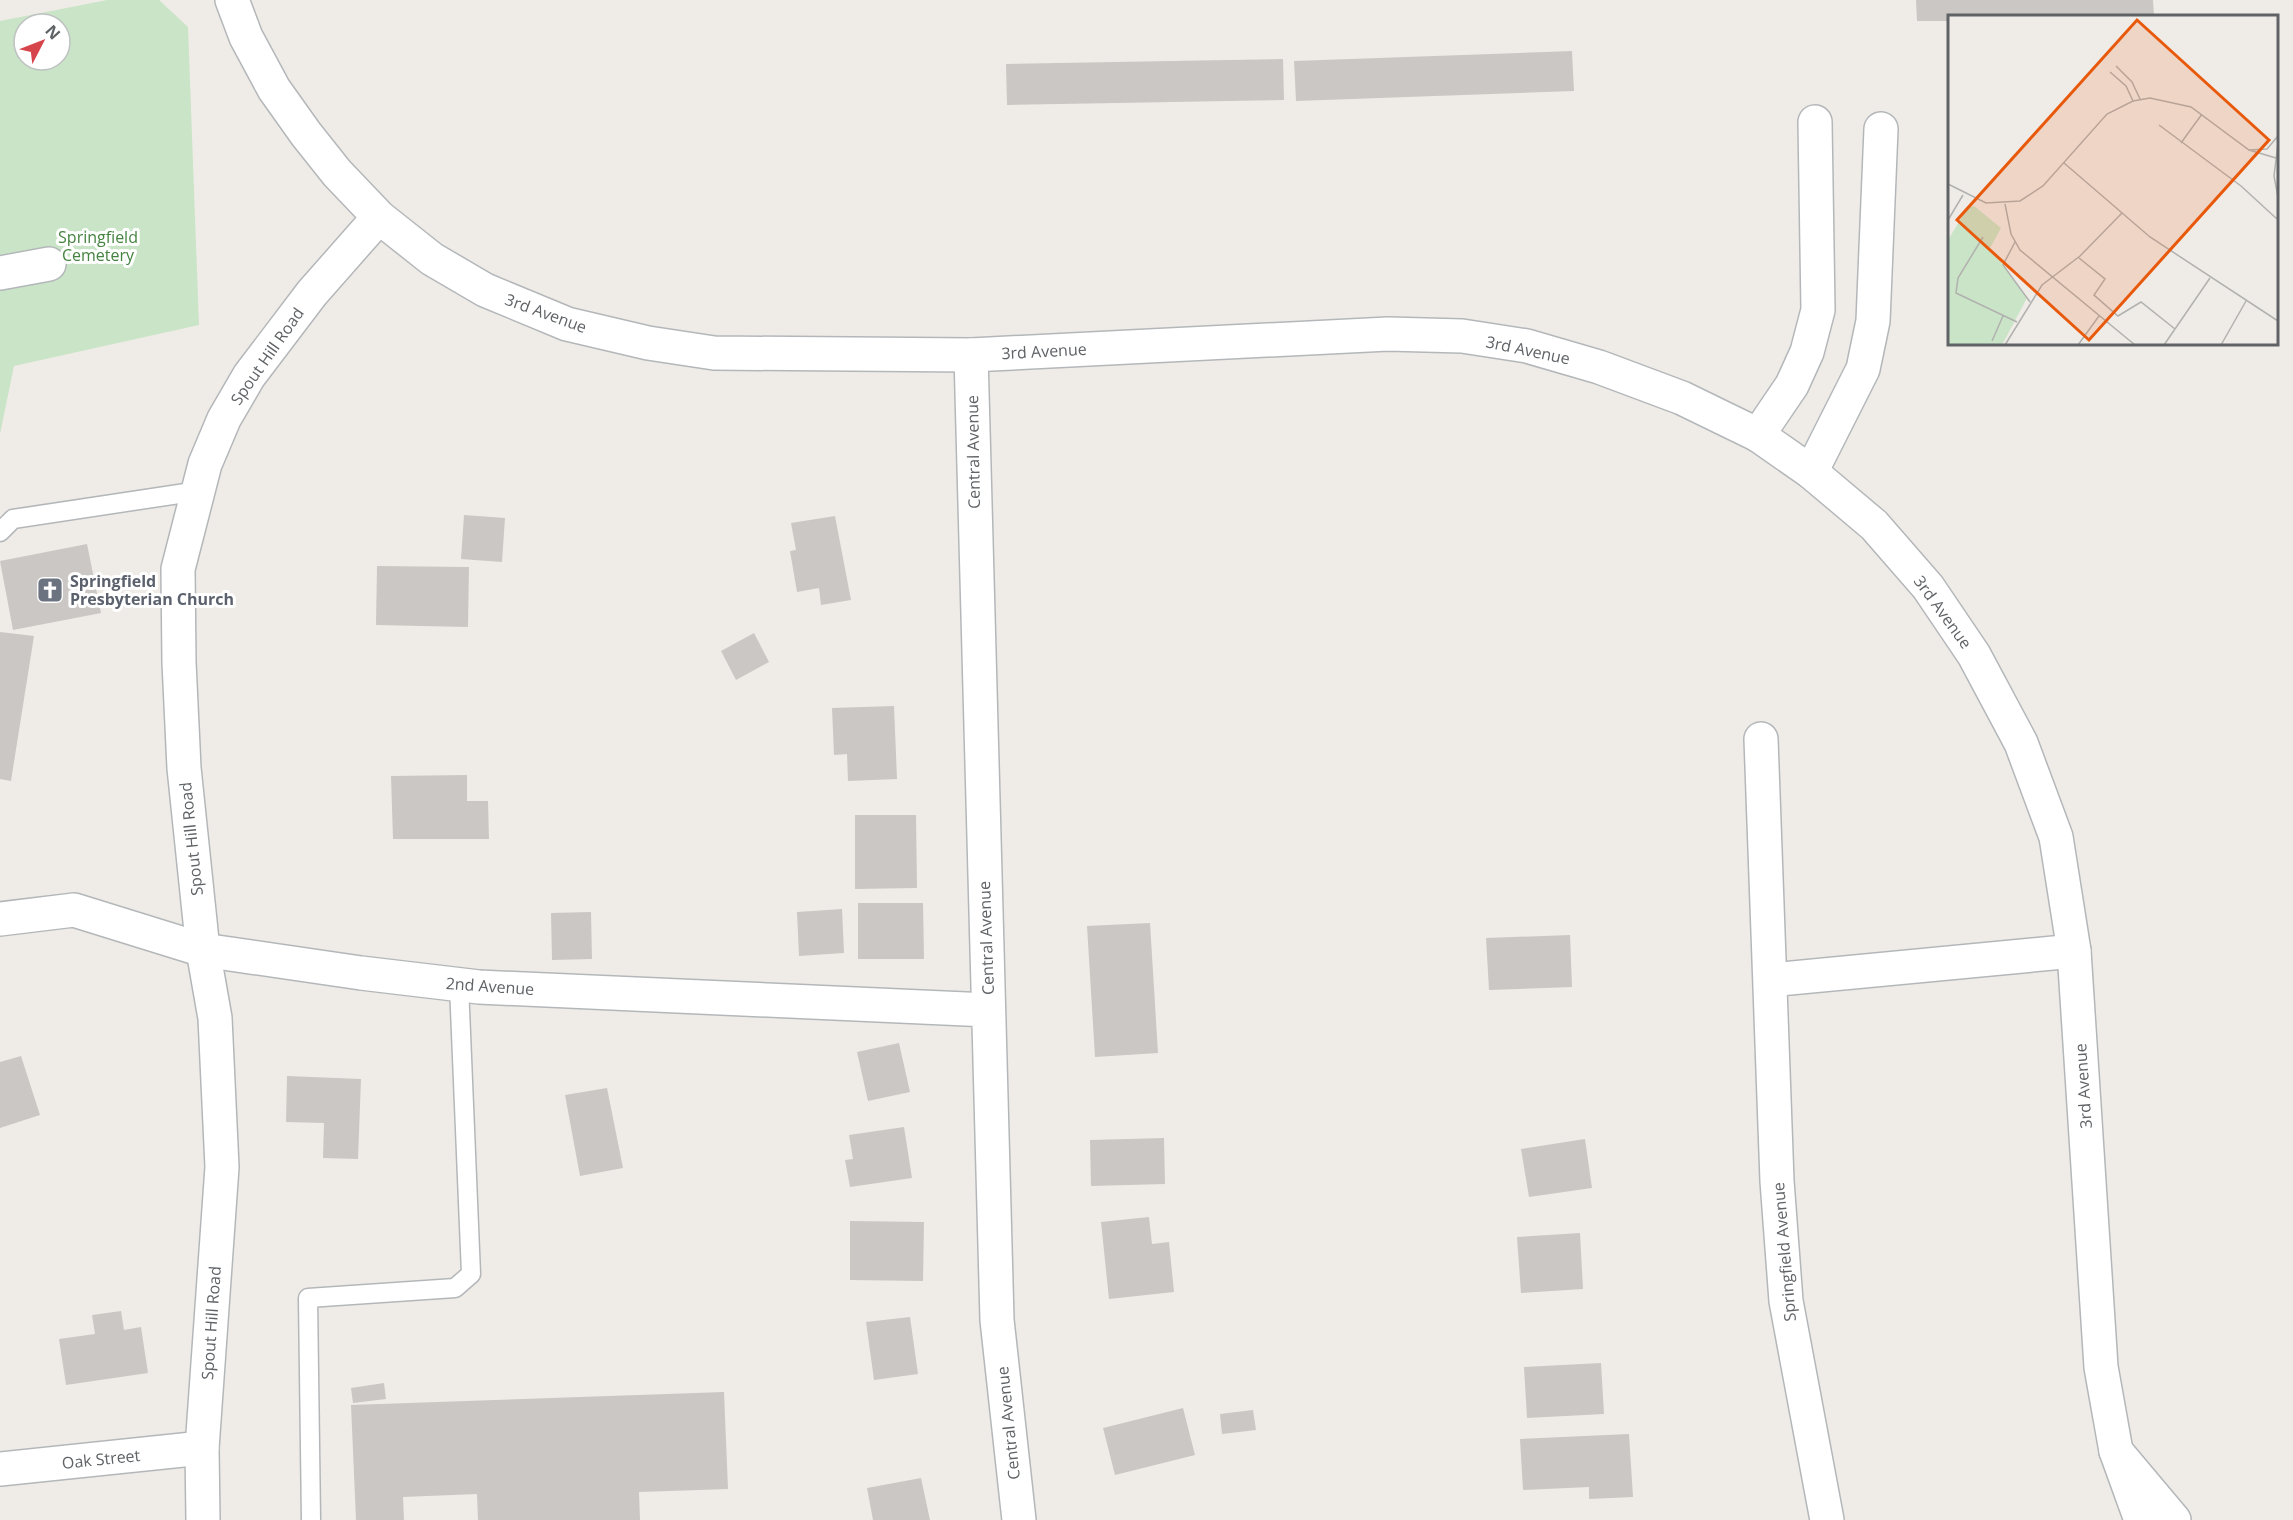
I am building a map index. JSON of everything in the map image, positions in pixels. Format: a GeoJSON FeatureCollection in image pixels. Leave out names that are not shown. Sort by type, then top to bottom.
{"type":"FeatureCollection","features":[{"type":"Feature","properties":{"kind":"street","name":"3rd Avenue"},"geometry":{"type":"LineString","coordinates":[[232,0],[246,37],[274,89],[337,173],[379,217],[432,259],[485,290],[567,324],[648,343],[714,353],[971,355],[1388,334],[1462,336],[1527,346],[1599,367],[1682,398],[1758,435],[1811,472],[1874,525],[1928,587],[1974,655],[2021,743],[2056,837],[2074,951],[2101,1367],[2116,1451],[2141,1520]]}},
{"type":"Feature","properties":{"kind":"street"},"geometry":{"type":"LineString","coordinates":[[1758,435],[1792,385],[1807,352],[1818,310],[1815,122]]}},
{"type":"Feature","properties":{"kind":"street"},"geometry":{"type":"LineString","coordinates":[[1811,472],[1863,369],[1873,321],[1881,129]]}},
{"type":"Feature","properties":{"kind":"street","name":"Spout Hill Road"},"geometry":{"type":"LineString","coordinates":[[203,1520],[202,1448],[222,1167],[215,1018],[203,950],[184,768],[178,569],[206,464],[224,419],[249,376],[312,293],[379,217]]}},
{"type":"Feature","properties":{"kind":"street"},"geometry":{"type":"LineString","coordinates":[[0,273],[49,264]]}},
{"type":"Feature","properties":{"kind":"street","name":"Central Avenue"},"geometry":{"type":"LineString","coordinates":[[971,355],[998,1320],[1018,1520]]}},
{"type":"Feature","properties":{"kind":"street","name":"Springfield Avenue"},"geometry":{"type":"LineString","coordinates":[[1761,739],[1777,1181],[1786,1300],[1827,1520]]}},
{"type":"Feature","properties":{"kind":"street","name":"2nd Avenue"},"geometry":{"type":"LineString","coordinates":[[0,919],[74,910],[203,950],[361,974],[479,987],[988,1010]]}},
{"type":"Feature","properties":{"kind":"street"},"geometry":{"type":"LineString","coordinates":[[1770,981],[2074,951]]}},
{"type":"Feature","properties":{"kind":"street","name":"Oak Street"},"geometry":{"type":"LineString","coordinates":[[0,1469],[202,1448]]}},
{"type":"Feature","properties":{"kind":"street"},"geometry":{"type":"LineString","coordinates":[[2116,1451],[2174,1520]]}},
{"type":"Feature","properties":{"kind":"lane"},"geometry":{"type":"LineString","coordinates":[[0,532],[12,519],[199,491]]}},
{"type":"Feature","properties":{"kind":"lane"},"geometry":{"type":"LineString","coordinates":[[311,1520],[308,1298],[455,1288],[471,1274],[459,985]]}},
{"type":"Feature","properties":{"kind":"green space","name":"Springfield Cemetery"},"geometry":{"type":"Polygon","coordinates":[[[107,0],[159,0],[188,27],[199,325],[14,366],[0,434],[0,21],[12,19],[12,72],[72,72],[72,12],[46,12],[107,0]]]}},
{"type":"Feature","properties":{"kind":"building"},"geometry":{"type":"Polygon","coordinates":[[[1916,0],[2153,0],[2154,15],[1948,15],[1948,21],[1917,21],[1916,0]]]}},
{"type":"Feature","properties":{"kind":"building"},"geometry":{"type":"Polygon","coordinates":[[[1572,51],[1574,91],[1296,101],[1294,61],[1572,51]]]}},
{"type":"Feature","properties":{"kind":"building"},"geometry":{"type":"Polygon","coordinates":[[[1283,59],[1284,100],[1007,105],[1006,64],[1283,59]]]}},
{"type":"Feature","properties":{"kind":"building"},"geometry":{"type":"Polygon","coordinates":[[[464,515],[505,518],[502,562],[461,559],[464,515]]]}},
{"type":"Feature","properties":{"kind":"building"},"geometry":{"type":"Polygon","coordinates":[[[835,516],[851,600],[821,605],[819,588],[797,592],[790,551],[796,550],[791,523],[835,516]]]}},
{"type":"Feature","properties":{"kind":"building","name":"Springfield Presbyterian Church"},"geometry":{"type":"Polygon","coordinates":[[[87,544],[101,613],[13,630],[0,561],[87,544]]]}},
{"type":"Feature","properties":{"kind":"building"},"geometry":{"type":"Polygon","coordinates":[[[377,566],[469,567],[468,627],[376,625],[377,566]]]}},
{"type":"Feature","properties":{"kind":"building"},"geometry":{"type":"Polygon","coordinates":[[[0,632],[34,636],[11,781],[0,779],[0,632]]]}},
{"type":"Feature","properties":{"kind":"building"},"geometry":{"type":"Polygon","coordinates":[[[754,633],[769,662],[736,680],[721,651],[754,633]]]}},
{"type":"Feature","properties":{"kind":"building"},"geometry":{"type":"Polygon","coordinates":[[[894,706],[897,779],[848,781],[847,754],[834,755],[832,708],[894,706]]]}},
{"type":"Feature","properties":{"kind":"building"},"geometry":{"type":"Polygon","coordinates":[[[467,775],[467,801],[488,801],[489,839],[393,839],[391,776],[467,775]]]}},
{"type":"Feature","properties":{"kind":"building"},"geometry":{"type":"Polygon","coordinates":[[[855,815],[916,815],[917,888],[855,889],[855,815]]]}},
{"type":"Feature","properties":{"kind":"building"},"geometry":{"type":"Polygon","coordinates":[[[858,903],[923,903],[924,959],[858,959],[858,903]]]}},
{"type":"Feature","properties":{"kind":"building"},"geometry":{"type":"Polygon","coordinates":[[[842,909],[844,953],[799,956],[797,912],[842,909]]]}},
{"type":"Feature","properties":{"kind":"building"},"geometry":{"type":"Polygon","coordinates":[[[591,912],[592,959],[552,960],[551,913],[591,912]]]}},
{"type":"Feature","properties":{"kind":"building"},"geometry":{"type":"Polygon","coordinates":[[[1150,923],[1158,1053],[1095,1057],[1087,926],[1150,923]]]}},
{"type":"Feature","properties":{"kind":"building"},"geometry":{"type":"Polygon","coordinates":[[[1570,935],[1572,987],[1489,990],[1486,938],[1570,935]]]}},
{"type":"Feature","properties":{"kind":"building"},"geometry":{"type":"Polygon","coordinates":[[[899,1043],[910,1092],[868,1101],[857,1052],[899,1043]]]}},
{"type":"Feature","properties":{"kind":"building"},"geometry":{"type":"Polygon","coordinates":[[[21,1056],[40,1115],[0,1128],[0,1062],[21,1056]]]}},
{"type":"Feature","properties":{"kind":"building"},"geometry":{"type":"Polygon","coordinates":[[[287,1076],[361,1079],[358,1159],[323,1158],[324,1123],[286,1122],[287,1076]]]}},
{"type":"Feature","properties":{"kind":"building"},"geometry":{"type":"Polygon","coordinates":[[[607,1088],[623,1168],[580,1176],[565,1095],[607,1088]]]}},
{"type":"Feature","properties":{"kind":"building"},"geometry":{"type":"Polygon","coordinates":[[[904,1127],[912,1178],[850,1187],[845,1160],[853,1159],[849,1135],[904,1127]]]}},
{"type":"Feature","properties":{"kind":"building"},"geometry":{"type":"Polygon","coordinates":[[[1164,1138],[1165,1184],[1091,1186],[1090,1140],[1164,1138]]]}},
{"type":"Feature","properties":{"kind":"building"},"geometry":{"type":"Polygon","coordinates":[[[1585,1139],[1592,1188],[1529,1197],[1521,1149],[1585,1139]]]}},
{"type":"Feature","properties":{"kind":"building"},"geometry":{"type":"Polygon","coordinates":[[[1149,1217],[1152,1244],[1169,1242],[1174,1292],[1109,1299],[1101,1222],[1149,1217]]]}},
{"type":"Feature","properties":{"kind":"building"},"geometry":{"type":"Polygon","coordinates":[[[850,1221],[924,1222],[923,1281],[850,1280],[850,1221]]]}},
{"type":"Feature","properties":{"kind":"building"},"geometry":{"type":"Polygon","coordinates":[[[1580,1233],[1583,1289],[1521,1293],[1517,1237],[1580,1233]]]}},
{"type":"Feature","properties":{"kind":"building"},"geometry":{"type":"Polygon","coordinates":[[[121,1311],[124,1330],[141,1327],[148,1373],[66,1385],[59,1339],[95,1334],[92,1315],[121,1311]]]}},
{"type":"Feature","properties":{"kind":"building"},"geometry":{"type":"Polygon","coordinates":[[[910,1317],[918,1374],[874,1380],[866,1322],[910,1317]]]}},
{"type":"Feature","properties":{"kind":"building"},"geometry":{"type":"Polygon","coordinates":[[[1601,1363],[1604,1414],[1527,1418],[1524,1367],[1601,1363]]]}},
{"type":"Feature","properties":{"kind":"building"},"geometry":{"type":"Polygon","coordinates":[[[384,1383],[386,1399],[353,1403],[351,1388],[384,1383]]]}},
{"type":"Feature","properties":{"kind":"building"},"geometry":{"type":"Polygon","coordinates":[[[724,1392],[728,1489],[639,1492],[640,1520],[478,1520],[477,1494],[403,1497],[404,1520],[356,1520],[351,1405],[724,1392]]]}},
{"type":"Feature","properties":{"kind":"building"},"geometry":{"type":"Polygon","coordinates":[[[1183,1408],[1195,1455],[1115,1475],[1103,1428],[1183,1408]]]}},
{"type":"Feature","properties":{"kind":"building"},"geometry":{"type":"Polygon","coordinates":[[[1253,1410],[1256,1430],[1222,1434],[1220,1414],[1253,1410]]]}},
{"type":"Feature","properties":{"kind":"building"},"geometry":{"type":"Polygon","coordinates":[[[1629,1434],[1633,1497],[1589,1499],[1589,1487],[1523,1490],[1520,1439],[1629,1434]]]}},
{"type":"Feature","properties":{"kind":"building"},"geometry":{"type":"Polygon","coordinates":[[[921,1478],[930,1520],[873,1520],[867,1488],[921,1478]]]}},
{"type":"Feature","properties":{"kind":"place","name":"Springfield Presbyterian Church"},"geometry":{"type":"Point","coordinates":[50,590]}}]}
